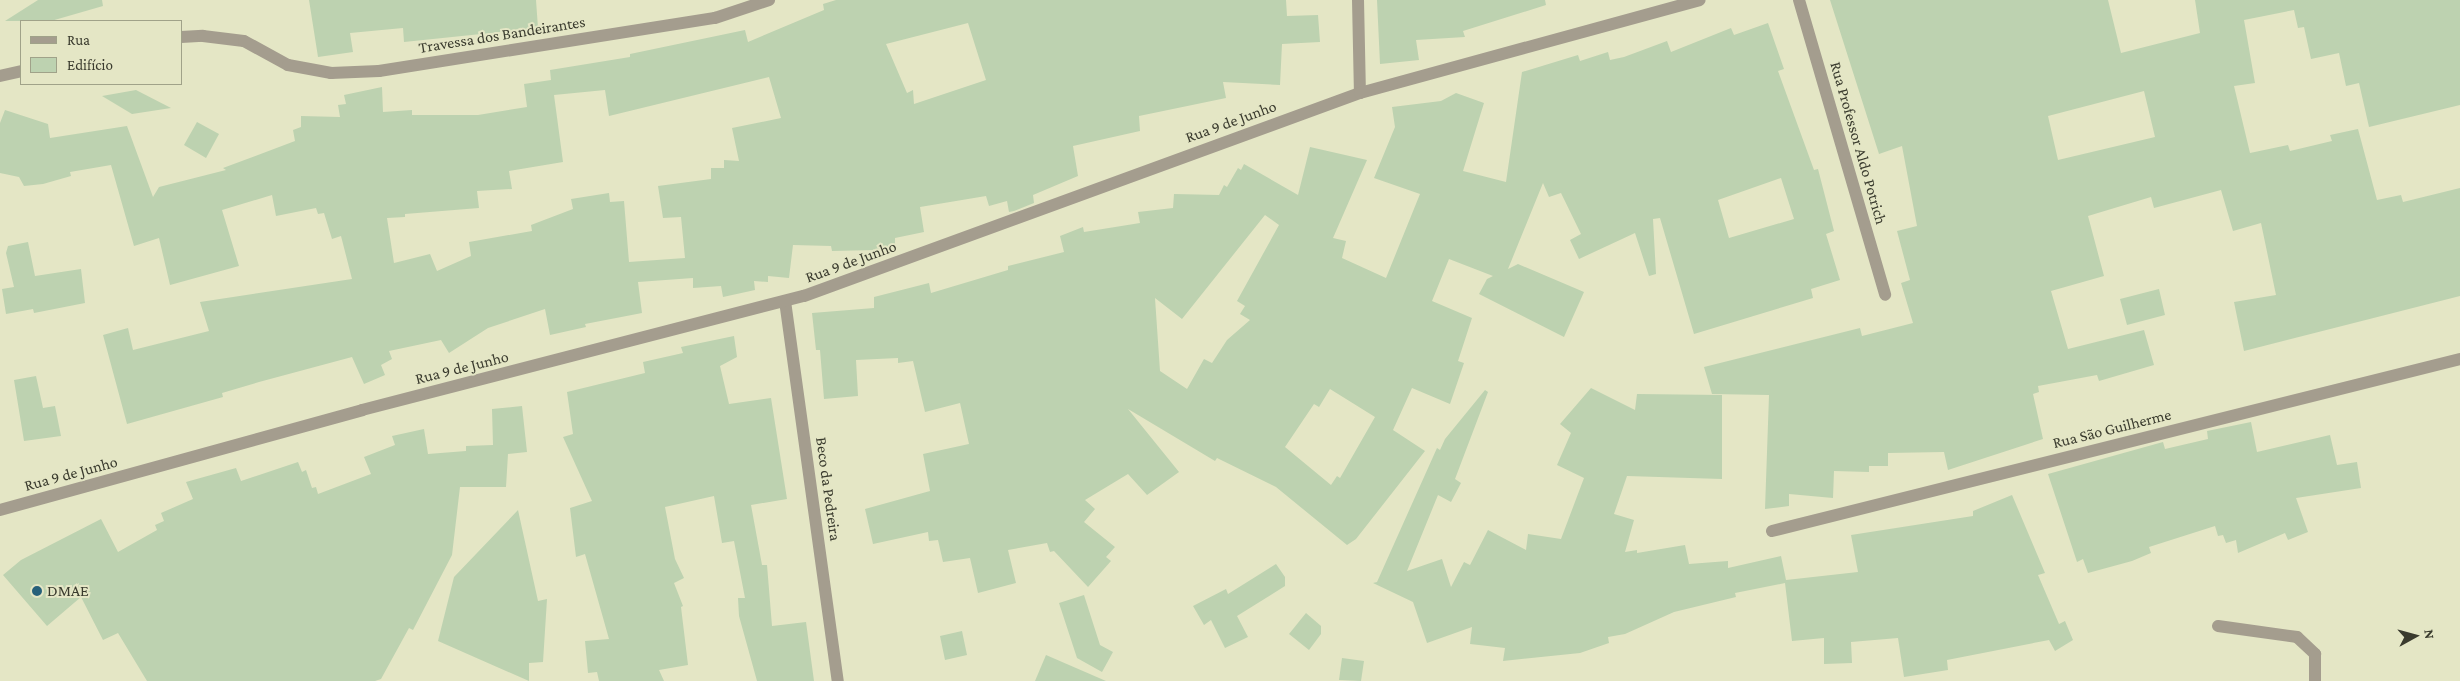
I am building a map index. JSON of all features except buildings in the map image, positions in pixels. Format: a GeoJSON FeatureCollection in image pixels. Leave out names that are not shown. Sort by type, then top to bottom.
{"type":"FeatureCollection","features":[{"type":"Feature","properties":{"kind":"street","name":"Travessa dos Bandeirantes"},"geometry":{"type":"LineString","coordinates":[[182,37],[204,36],[244,41],[288,65],[331,73],[379,71],[715,18],[769,0]]}},
{"type":"Feature","properties":{"kind":"street"},"geometry":{"type":"LineString","coordinates":[[1358,0],[1360,93]]}},
{"type":"Feature","properties":{"kind":"street","name":"Rua 9 de Junho"},"geometry":{"type":"LineString","coordinates":[[0,510],[362,410],[785,301],[1360,93],[1700,0]]}},
{"type":"Feature","properties":{"kind":"street","name":"Rua Professor Aldo Potrich"},"geometry":{"type":"LineString","coordinates":[[1799,0],[1885,295]]}},
{"type":"Feature","properties":{"kind":"street"},"geometry":{"type":"LineString","coordinates":[[0,76],[20,71]]}},
{"type":"Feature","properties":{"kind":"street","name":"Beco da Pedreira"},"geometry":{"type":"LineString","coordinates":[[785,301],[838,681]]}},
{"type":"Feature","properties":{"kind":"street","name":"Rua São Guilherme"},"geometry":{"type":"LineString","coordinates":[[1772,531],[2460,358]]}},
{"type":"Feature","properties":{"kind":"street"},"geometry":{"type":"LineString","coordinates":[[2218,626],[2298,638],[2316,654],[2316,681]]}},
{"type":"Feature","properties":{"kind":"place","name":"DMAE"},"geometry":{"type":"Point","coordinates":[37,591]}}]}
